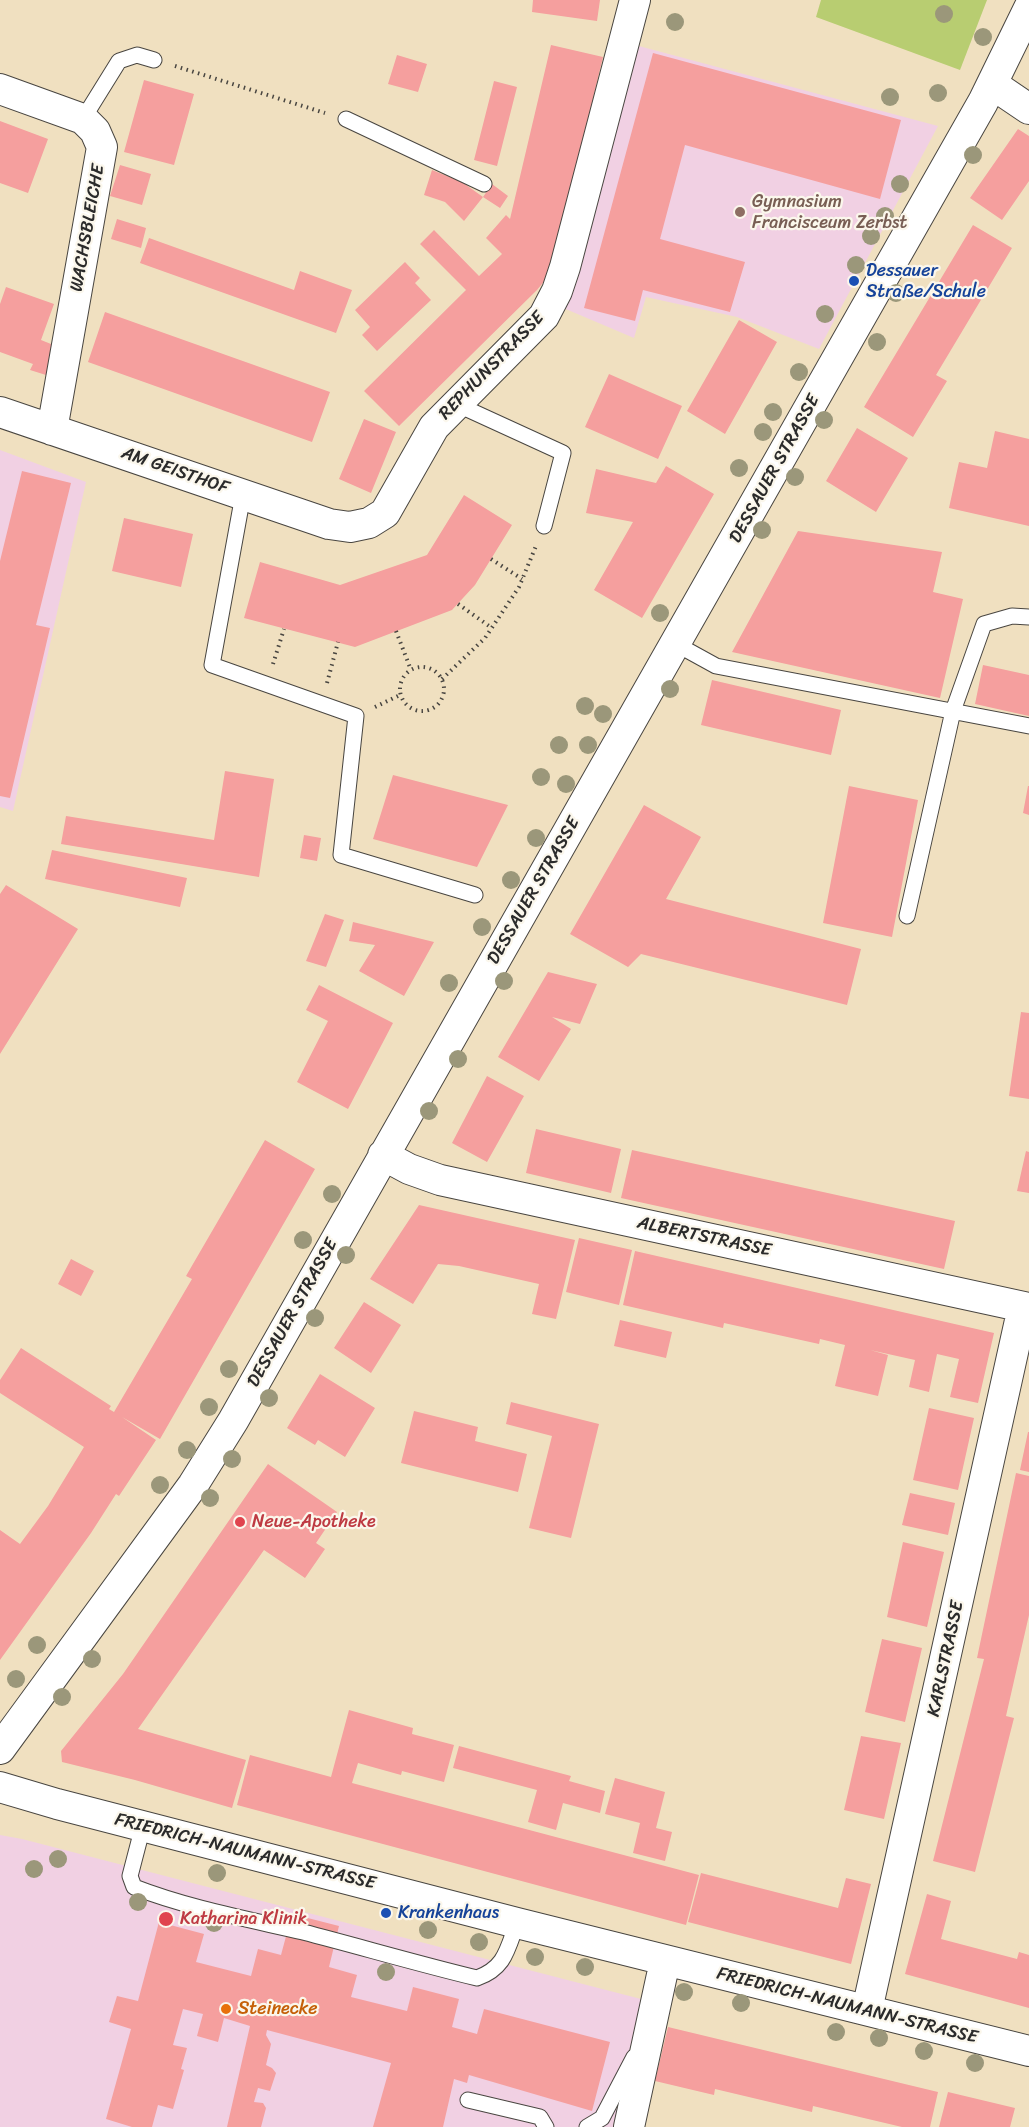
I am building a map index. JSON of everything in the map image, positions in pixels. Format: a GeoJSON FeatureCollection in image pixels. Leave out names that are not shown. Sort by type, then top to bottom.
{"type":"FeatureCollection","features":[{"type":"Feature","properties":{"kind":"street","name":"REPHUNSTRASSE"},"geometry":{"type":"LineString","coordinates":[[350,527],[369,523],[385,513],[434,427],[544,316],[557,291],[565,267],[635,0]]}},
{"type":"Feature","properties":{"kind":"street","name":"DESSAUER STRASSE"},"geometry":{"type":"LineString","coordinates":[[0,1749],[203,1469],[232,1421],[676,644],[992,84],[1029,8]]}},
{"type":"Feature","properties":{"kind":"street"},"geometry":{"type":"LineString","coordinates":[[992,84],[1029,109]]}},
{"type":"Feature","properties":{"kind":"street"},"geometry":{"type":"LineString","coordinates":[[0,89],[83,119]]}},
{"type":"Feature","properties":{"kind":"street","name":"WACHSBLEICHE"},"geometry":{"type":"LineString","coordinates":[[52,430],[102,147],[95,131],[83,119]]}},
{"type":"Feature","properties":{"kind":"street","name":"AM GEISTHOF"},"geometry":{"type":"LineString","coordinates":[[0,412],[329,524],[350,527]]}},
{"type":"Feature","properties":{"kind":"street","name":"ALBERTSTRASSE"},"geometry":{"type":"LineString","coordinates":[[383,1155],[409,1169],[440,1180],[1026,1308]]}},
{"type":"Feature","properties":{"kind":"street","name":"KARLSTRASSE"},"geometry":{"type":"LineString","coordinates":[[867,2010],[1026,1308]]}},
{"type":"Feature","properties":{"kind":"street","name":"FRIEDRICH-NAUMANN-STRASSE"},"geometry":{"type":"LineString","coordinates":[[0,1787],[57,1804],[665,1961],[1029,2051]]}},
{"type":"Feature","properties":{"kind":"street"},"geometry":{"type":"LineString","coordinates":[[611,2124],[653,2022],[665,1961]]}},
{"type":"Feature","properties":{"kind":"lane"},"geometry":{"type":"LineString","coordinates":[[83,119],[119,61],[137,55],[154,60]]}},
{"type":"Feature","properties":{"kind":"lane"},"geometry":{"type":"LineString","coordinates":[[346,119],[484,184]]}},
{"type":"Feature","properties":{"kind":"lane"},"geometry":{"type":"LineString","coordinates":[[456,404],[563,453],[544,526]]}},
{"type":"Feature","properties":{"kind":"lane"},"geometry":{"type":"LineString","coordinates":[[243,495],[212,665],[356,716],[340,855],[475,895]]}},
{"type":"Feature","properties":{"kind":"lane"},"geometry":{"type":"LineString","coordinates":[[908,916],[953,711],[984,624],[1012,616],[1029,617]]}},
{"type":"Feature","properties":{"kind":"lane"},"geometry":{"type":"LineString","coordinates":[[676,644],[716,666],[1029,726]]}},
{"type":"Feature","properties":{"kind":"lane"},"geometry":{"type":"LineString","coordinates":[[143,1826],[130,1876],[134,1887],[153,1895],[477,1978],[492,1972],[504,1956],[517,1923]]}},
{"type":"Feature","properties":{"kind":"lane"},"geometry":{"type":"LineString","coordinates":[[468,2100],[540,2117],[546,2127]]}},
{"type":"Feature","properties":{"kind":"lane"},"geometry":{"type":"LineString","coordinates":[[587,2127],[611,2124]]}},
{"type":"Feature","properties":{"kind":"path"},"geometry":{"type":"LineString","coordinates":[[154,60],[346,119]]}},
{"type":"Feature","properties":{"kind":"path"},"geometry":{"type":"LineString","coordinates":[[442,679],[485,638],[492,628],[519,587],[544,526]]}},
{"type":"Feature","properties":{"kind":"path"},"geometry":{"type":"LineString","coordinates":[[491,559],[522,579]]}},
{"type":"Feature","properties":{"kind":"path"},"geometry":{"type":"LineString","coordinates":[[458,604],[492,628]]}},
{"type":"Feature","properties":{"kind":"path"},"geometry":{"type":"LineString","coordinates":[[266,684],[284,629]]}},
{"type":"Feature","properties":{"kind":"path"},"geometry":{"type":"LineString","coordinates":[[396,631],[411,669]]}},
{"type":"Feature","properties":{"kind":"path"},"geometry":{"type":"LineString","coordinates":[[321,704],[338,642]]}},
{"type":"Feature","properties":{"kind":"path"},"geometry":{"type":"LineString","coordinates":[[425,667],[432,669],[442,679],[444,693],[436,706],[430,710],[415,710],[400,695],[401,680],[411,669],[425,667]]}},
{"type":"Feature","properties":{"kind":"shaded area","name":"Gymnasium Francisceum Zerbst"},"geometry":{"type":"Polygon","coordinates":[[[635,45],[938,126],[819,349],[737,317],[646,297],[634,338],[561,307],[635,45]]]}},
{"type":"Feature","properties":{"kind":"shaded area"},"geometry":{"type":"Polygon","coordinates":[[[0,450],[86,482],[13,811],[0,807],[0,450]]]}},
{"type":"Feature","properties":{"kind":"shaded area","name":"Katharina Klinik"},"geometry":{"type":"Polygon","coordinates":[[[0,1835],[641,1999],[613,2127],[0,2127],[0,1835]]]}},
{"type":"Feature","properties":{"kind":"green space"},"geometry":{"type":"Polygon","coordinates":[[[821,0],[987,0],[960,70],[816,17],[821,0]]]}},
{"type":"Feature","properties":{"kind":"building"},"geometry":{"type":"Polygon","coordinates":[[[533,0],[600,0],[597,21],[532,12],[533,0]]]}},
{"type":"Feature","properties":{"kind":"building"},"geometry":{"type":"Polygon","coordinates":[[[551,45],[603,57],[551,273],[537,290],[399,426],[364,391],[466,290],[420,244],[434,230],[479,276],[502,254],[486,238],[506,215],[510,219],[551,45]]]}},
{"type":"Feature","properties":{"kind":"building"},"geometry":{"type":"Polygon","coordinates":[[[653,53],[901,120],[880,199],[685,145],[660,239],[745,262],[730,312],[643,290],[635,321],[584,308],[653,53]]]}},
{"type":"Feature","properties":{"kind":"building"},"geometry":{"type":"Polygon","coordinates":[[[397,55],[427,64],[418,92],[388,84],[397,55]]]}},
{"type":"Feature","properties":{"kind":"building"},"geometry":{"type":"Polygon","coordinates":[[[144,80],[194,94],[174,165],[124,152],[144,80]]]}},
{"type":"Feature","properties":{"kind":"building"},"geometry":{"type":"Polygon","coordinates":[[[494,81],[517,87],[497,166],[474,160],[494,81]]]}},
{"type":"Feature","properties":{"kind":"building"},"geometry":{"type":"Polygon","coordinates":[[[0,121],[48,139],[28,193],[0,183],[0,121]]]}},
{"type":"Feature","properties":{"kind":"building"},"geometry":{"type":"Polygon","coordinates":[[[1018,129],[1029,136],[1029,181],[1002,220],[970,198],[1018,129]]]}},
{"type":"Feature","properties":{"kind":"building"},"geometry":{"type":"Polygon","coordinates":[[[120,165],[151,174],[142,205],[110,196],[120,165]]]}},
{"type":"Feature","properties":{"kind":"building"},"geometry":{"type":"Polygon","coordinates":[[[432,170],[462,182],[483,197],[464,221],[445,202],[424,195],[432,170]]]}},
{"type":"Feature","properties":{"kind":"building"},"geometry":{"type":"Polygon","coordinates":[[[492,184],[508,196],[500,208],[483,197],[492,184]]]}},
{"type":"Feature","properties":{"kind":"building"},"geometry":{"type":"Polygon","coordinates":[[[117,219],[146,228],[141,248],[111,239],[117,219]]]}},
{"type":"Feature","properties":{"kind":"building"},"geometry":{"type":"Polygon","coordinates":[[[973,225],[1012,248],[936,375],[947,381],[913,437],[864,407],[973,225]]]}},
{"type":"Feature","properties":{"kind":"building"},"geometry":{"type":"Polygon","coordinates":[[[149,238],[294,290],[300,271],[352,290],[336,333],[140,263],[149,238]]]}},
{"type":"Feature","properties":{"kind":"building"},"geometry":{"type":"Polygon","coordinates":[[[405,262],[420,278],[415,283],[431,300],[377,351],[362,335],[370,327],[355,310],[405,262]]]}},
{"type":"Feature","properties":{"kind":"building"},"geometry":{"type":"Polygon","coordinates":[[[6,287],[54,304],[41,340],[56,346],[46,375],[30,370],[33,364],[0,352],[0,304],[6,287]]]}},
{"type":"Feature","properties":{"kind":"building"},"geometry":{"type":"Polygon","coordinates":[[[105,312],[330,392],[312,442],[88,362],[105,312]]]}},
{"type":"Feature","properties":{"kind":"building"},"geometry":{"type":"Polygon","coordinates":[[[739,320],[777,342],[725,434],[687,411],[739,320]]]}},
{"type":"Feature","properties":{"kind":"building"},"geometry":{"type":"Polygon","coordinates":[[[609,374],[682,406],[658,459],[585,427],[609,374]]]}},
{"type":"Feature","properties":{"kind":"building"},"geometry":{"type":"Polygon","coordinates":[[[364,419],[396,432],[371,493],[339,479],[364,419]]]}},
{"type":"Feature","properties":{"kind":"building"},"geometry":{"type":"Polygon","coordinates":[[[857,428],[908,458],[876,512],[826,481],[857,428]]]}},
{"type":"Feature","properties":{"kind":"building"},"geometry":{"type":"Polygon","coordinates":[[[995,431],[1029,439],[1029,526],[949,508],[959,462],[987,468],[995,431]]]}},
{"type":"Feature","properties":{"kind":"building"},"geometry":{"type":"Polygon","coordinates":[[[666,466],[714,494],[642,618],[594,590],[633,522],[586,513],[596,469],[656,483],[666,466]]]}},
{"type":"Feature","properties":{"kind":"building"},"geometry":{"type":"Polygon","coordinates":[[[22,471],[71,483],[36,625],[50,628],[10,798],[0,796],[0,561],[22,471]]]}},
{"type":"Feature","properties":{"kind":"building"},"geometry":{"type":"Polygon","coordinates":[[[464,495],[512,525],[475,585],[452,610],[355,647],[244,618],[260,562],[340,585],[427,555],[464,495]]]}},
{"type":"Feature","properties":{"kind":"building"},"geometry":{"type":"Polygon","coordinates":[[[124,518],[193,534],[181,587],[112,571],[124,518]]]}},
{"type":"Feature","properties":{"kind":"building"},"geometry":{"type":"Polygon","coordinates":[[[798,531],[942,552],[933,592],[963,599],[940,698],[732,652],[798,531]]]}},
{"type":"Feature","properties":{"kind":"building"},"geometry":{"type":"Polygon","coordinates":[[[983,665],[1029,675],[1029,716],[975,704],[983,665]]]}},
{"type":"Feature","properties":{"kind":"building"},"geometry":{"type":"Polygon","coordinates":[[[712,680],[841,710],[831,755],[701,725],[712,680]]]}},
{"type":"Feature","properties":{"kind":"building"},"geometry":{"type":"Polygon","coordinates":[[[225,771],[274,779],[259,877],[61,844],[66,816],[214,840],[225,771]]]}},
{"type":"Feature","properties":{"kind":"building"},"geometry":{"type":"Polygon","coordinates":[[[393,775],[508,805],[477,867],[373,839],[393,775]]]}},
{"type":"Feature","properties":{"kind":"building"},"geometry":{"type":"Polygon","coordinates":[[[849,786],[918,800],[892,937],[823,923],[849,786]]]}},
{"type":"Feature","properties":{"kind":"building"},"geometry":{"type":"Polygon","coordinates":[[[1029,786],[1029,815],[1023,813],[1029,786]]]}},
{"type":"Feature","properties":{"kind":"building"},"geometry":{"type":"Polygon","coordinates":[[[644,805],[701,837],[666,899],[861,949],[847,1005],[641,954],[628,967],[570,934],[644,805]]]}},
{"type":"Feature","properties":{"kind":"building"},"geometry":{"type":"Polygon","coordinates":[[[304,835],[321,838],[317,861],[300,858],[304,835]]]}},
{"type":"Feature","properties":{"kind":"building"},"geometry":{"type":"Polygon","coordinates":[[[52,850],[187,878],[180,907],[45,879],[52,850]]]}},
{"type":"Feature","properties":{"kind":"building"},"geometry":{"type":"Polygon","coordinates":[[[6,885],[78,929],[0,1054],[0,894],[6,885]]]}},
{"type":"Feature","properties":{"kind":"building"},"geometry":{"type":"Polygon","coordinates":[[[325,914],[344,920],[326,967],[306,961],[325,914]]]}},
{"type":"Feature","properties":{"kind":"building"},"geometry":{"type":"Polygon","coordinates":[[[353,922],[434,942],[404,996],[359,971],[375,945],[349,941],[353,922]]]}},
{"type":"Feature","properties":{"kind":"building"},"geometry":{"type":"Polygon","coordinates":[[[548,972],[597,984],[580,1024],[552,1017],[571,1029],[539,1081],[498,1057],[548,972]]]}},
{"type":"Feature","properties":{"kind":"building"},"geometry":{"type":"Polygon","coordinates":[[[319,985],[393,1023],[348,1109],[297,1082],[328,1021],[306,1010],[319,985]]]}},
{"type":"Feature","properties":{"kind":"building"},"geometry":{"type":"Polygon","coordinates":[[[1021,1012],[1029,1013],[1029,1099],[1009,1096],[1021,1012]]]}},
{"type":"Feature","properties":{"kind":"building"},"geometry":{"type":"Polygon","coordinates":[[[487,1076],[524,1096],[487,1162],[452,1143],[487,1076]]]}},
{"type":"Feature","properties":{"kind":"building"},"geometry":{"type":"Polygon","coordinates":[[[536,1129],[621,1149],[611,1193],[526,1173],[536,1129]]]}},
{"type":"Feature","properties":{"kind":"building"},"geometry":{"type":"Polygon","coordinates":[[[265,1140],[315,1169],[160,1439],[122,1417],[156,1440],[119,1496],[116,1494],[91,1533],[0,1660],[0,1530],[20,1544],[48,1506],[84,1447],[0,1393],[0,1380],[21,1348],[111,1406],[109,1409],[114,1412],[192,1279],[186,1276],[265,1140]]]}},
{"type":"Feature","properties":{"kind":"building"},"geometry":{"type":"Polygon","coordinates":[[[632,1150],[955,1221],[944,1269],[621,1198],[632,1150]]]}},
{"type":"Feature","properties":{"kind":"building"},"geometry":{"type":"Polygon","coordinates":[[[1026,1151],[1029,1152],[1029,1193],[1017,1191],[1026,1151]]]}},
{"type":"Feature","properties":{"kind":"building"},"geometry":{"type":"Polygon","coordinates":[[[419,1205],[575,1240],[556,1319],[532,1314],[539,1284],[459,1266],[438,1264],[413,1304],[370,1279],[419,1205]]]}},
{"type":"Feature","properties":{"kind":"building"},"geometry":{"type":"Polygon","coordinates":[[[579,1238],[632,1250],[619,1305],[566,1292],[579,1238]]]}},
{"type":"Feature","properties":{"kind":"building"},"geometry":{"type":"Polygon","coordinates":[[[635,1251],[994,1333],[978,1403],[950,1397],[959,1359],[937,1354],[929,1392],[909,1387],[915,1360],[870,1350],[888,1355],[878,1396],[835,1386],[845,1345],[820,1339],[819,1344],[724,1323],[723,1328],[623,1305],[635,1251]]]}},
{"type":"Feature","properties":{"kind":"building"},"geometry":{"type":"Polygon","coordinates":[[[71,1259],[94,1271],[81,1296],[58,1284],[71,1259]]]}},
{"type":"Feature","properties":{"kind":"building"},"geometry":{"type":"Polygon","coordinates":[[[364,1302],[401,1325],[371,1373],[334,1348],[364,1302]]]}},
{"type":"Feature","properties":{"kind":"building"},"geometry":{"type":"Polygon","coordinates":[[[620,1320],[672,1332],[666,1358],[614,1346],[620,1320]]]}},
{"type":"Feature","properties":{"kind":"building"},"geometry":{"type":"Polygon","coordinates":[[[320,1374],[375,1408],[345,1457],[318,1440],[315,1445],[287,1428],[320,1374]]]}},
{"type":"Feature","properties":{"kind":"building"},"geometry":{"type":"Polygon","coordinates":[[[511,1402],[599,1424],[571,1538],[529,1528],[552,1436],[506,1424],[511,1402]]]}},
{"type":"Feature","properties":{"kind":"building"},"geometry":{"type":"Polygon","coordinates":[[[929,1408],[974,1418],[958,1490],[913,1480],[929,1408]]]}},
{"type":"Feature","properties":{"kind":"building"},"geometry":{"type":"Polygon","coordinates":[[[414,1411],[478,1427],[475,1441],[527,1454],[518,1492],[401,1463],[414,1411]]]}},
{"type":"Feature","properties":{"kind":"building"},"geometry":{"type":"Polygon","coordinates":[[[1029,1432],[1029,1472],[1020,1470],[1029,1432]]]}},
{"type":"Feature","properties":{"kind":"building"},"geometry":{"type":"Polygon","coordinates":[[[268,1464],[337,1512],[316,1543],[325,1549],[305,1578],[264,1550],[138,1729],[246,1760],[232,1808],[62,1762],[61,1751],[123,1674],[268,1464]]]}},
{"type":"Feature","properties":{"kind":"building"},"geometry":{"type":"Polygon","coordinates":[[[1016,1473],[1029,1476],[1029,1615],[1006,1716],[1014,1718],[975,1872],[933,1861],[984,1659],[977,1658],[1016,1473]]]}},
{"type":"Feature","properties":{"kind":"building"},"geometry":{"type":"Polygon","coordinates":[[[910,1493],[955,1503],[948,1535],[902,1525],[910,1493]]]}},
{"type":"Feature","properties":{"kind":"building"},"geometry":{"type":"Polygon","coordinates":[[[903,1542],[944,1552],[927,1627],[887,1617],[903,1542]]]}},
{"type":"Feature","properties":{"kind":"building"},"geometry":{"type":"Polygon","coordinates":[[[882,1639],[922,1648],[905,1722],[865,1712],[882,1639]]]}},
{"type":"Feature","properties":{"kind":"building"},"geometry":{"type":"Polygon","coordinates":[[[349,1710],[413,1728],[412,1734],[454,1745],[444,1782],[402,1771],[401,1775],[358,1763],[352,1783],[699,1875],[686,1925],[237,1805],[250,1755],[331,1777],[349,1710]]]}},
{"type":"Feature","properties":{"kind":"building"},"geometry":{"type":"Polygon","coordinates":[[[861,1736],[901,1743],[884,1819],[844,1810],[861,1736]]]}},
{"type":"Feature","properties":{"kind":"building"},"geometry":{"type":"Polygon","coordinates":[[[459,1746],[571,1776],[569,1781],[605,1791],[600,1813],[563,1803],[556,1830],[528,1822],[537,1790],[453,1768],[459,1746]]]}},
{"type":"Feature","properties":{"kind":"building"},"geometry":{"type":"Polygon","coordinates":[[[615,1778],[665,1792],[656,1828],[672,1832],[665,1861],[633,1853],[640,1823],[605,1814],[615,1778]]]}},
{"type":"Feature","properties":{"kind":"building"},"geometry":{"type":"Polygon","coordinates":[[[701,1873],[838,1908],[846,1878],[871,1884],[851,1964],[688,1922],[701,1873]]]}},
{"type":"Feature","properties":{"kind":"building"},"geometry":{"type":"Polygon","coordinates":[[[927,1894],[951,1901],[941,1939],[1017,1959],[1019,1952],[1029,1955],[1029,2008],[905,1974],[927,1894]]]}},
{"type":"Feature","properties":{"kind":"building"},"geometry":{"type":"Polygon","coordinates":[[[292,1914],[339,1926],[329,1967],[357,1975],[351,1997],[407,2011],[413,1987],[459,1999],[452,2027],[477,2034],[484,2009],[610,2042],[592,2111],[469,2075],[467,2083],[454,2079],[443,2127],[373,2127],[391,2063],[267,2030],[266,2035],[271,2044],[266,2065],[276,2073],[270,2091],[258,2088],[254,2102],[263,2103],[266,2108],[261,2127],[227,2127],[250,2026],[224,2018],[218,2042],[197,2036],[203,2014],[183,2009],[173,2045],[187,2048],[181,2069],[184,2070],[173,2109],[158,2105],[152,2127],[132,2127],[106,2119],[131,2029],[109,2022],[117,1996],[138,2001],[159,1922],[204,1934],[196,1962],[251,1976],[258,1949],[281,1955],[292,1914]]]}},
{"type":"Feature","properties":{"kind":"building"},"geometry":{"type":"Polygon","coordinates":[[[668,2027],[938,2092],[930,2127],[902,2127],[813,2106],[812,2112],[715,2089],[714,2095],[655,2081],[668,2027]]]}},
{"type":"Feature","properties":{"kind":"building"},"geometry":{"type":"Polygon","coordinates":[[[948,2092],[1015,2108],[1010,2127],[939,2127],[948,2092]]]}},
{"type":"Feature","properties":{"kind":"place","name":"Gymnasium Francisceum Zerbst"},"geometry":{"type":"Point","coordinates":[740,212]}},
{"type":"Feature","properties":{"kind":"place","name":"Dessauer Straße/Schule"},"geometry":{"type":"Point","coordinates":[854,281]}},
{"type":"Feature","properties":{"kind":"place","name":"Neue-Apotheke"},"geometry":{"type":"Point","coordinates":[240,1522]}},
{"type":"Feature","properties":{"kind":"place","name":"Krankenhaus"},"geometry":{"type":"Point","coordinates":[386,1913]}},
{"type":"Feature","properties":{"kind":"place","name":"Katharina Klinik"},"geometry":{"type":"Point","coordinates":[166,1919]}},
{"type":"Feature","properties":{"kind":"place","name":"Steinecke"},"geometry":{"type":"Point","coordinates":[226,2009]}}]}
